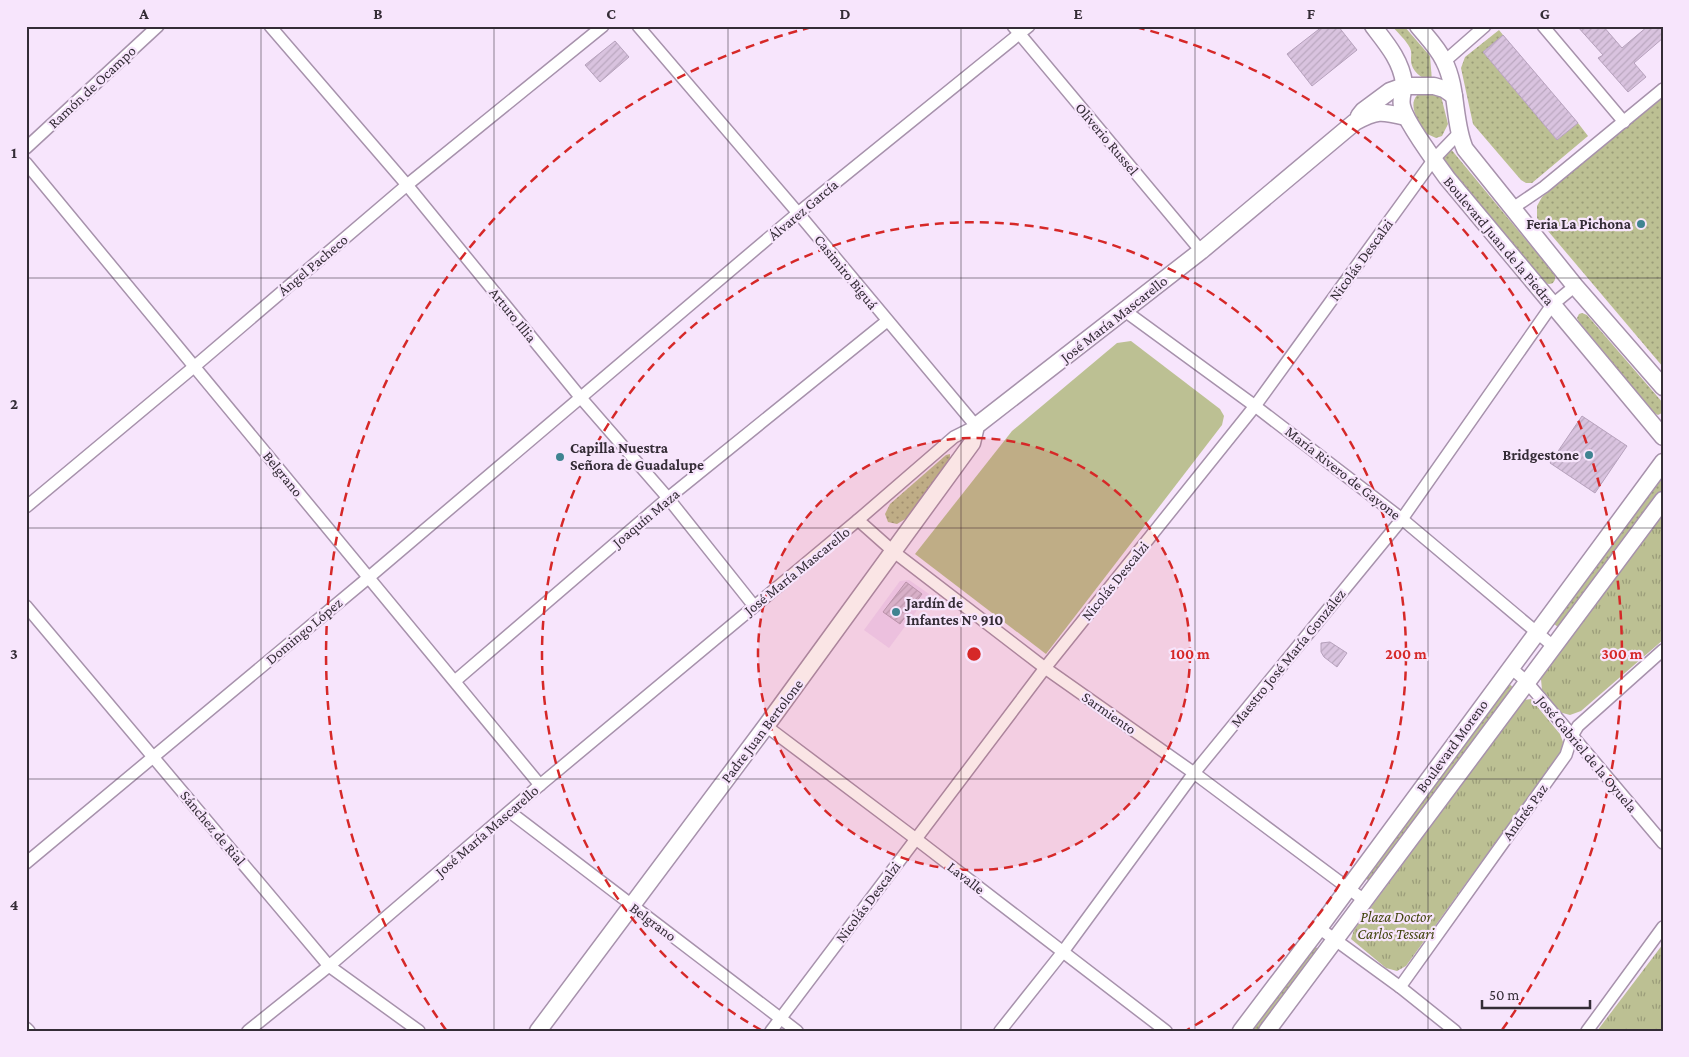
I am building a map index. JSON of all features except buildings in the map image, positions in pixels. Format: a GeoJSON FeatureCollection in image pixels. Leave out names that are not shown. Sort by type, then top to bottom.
{"type":"FeatureCollection","features":[{"type":"Feature","properties":{"kind":"main road","name":"Boulevard Juan de la Piedra"},"geometry":{"type":"LineString","coordinates":[[1373,26],[1396,57],[1402,74],[1404,86],[1402,106],[1406,117],[1434,160],[1663,437]]}},
{"type":"Feature","properties":{"kind":"main road","name":"Boulevard Juan de la Piedra"},"geometry":{"type":"LineString","coordinates":[[1418,26],[1444,61],[1454,96],[1465,149],[1575,286],[1663,388]]}},
{"type":"Feature","properties":{"kind":"main road"},"geometry":{"type":"LineString","coordinates":[[1355,122],[1363,111],[1390,91],[1404,86],[1434,86],[1444,89],[1454,96]]}},
{"type":"Feature","properties":{"kind":"main road"},"geometry":{"type":"LineString","coordinates":[[1355,122],[1373,113],[1388,113],[1406,117]]}},
{"type":"Feature","properties":{"kind":"main road","name":"José María Mascarello"},"geometry":{"type":"LineString","coordinates":[[976,426],[1201,251],[1355,122]]}},
{"type":"Feature","properties":{"kind":"main road","name":"Padre Juan Bertolone"},"geometry":{"type":"LineString","coordinates":[[538,1031],[894,552],[972,443],[976,426]]}},
{"type":"Feature","properties":{"kind":"main road","name":"Boulevard Moreno"},"geometry":{"type":"LineString","coordinates":[[1241,1031],[1663,462]]}},
{"type":"Feature","properties":{"kind":"main road","name":"Boulevard Moreno"},"geometry":{"type":"LineString","coordinates":[[1267,1031],[1526,681],[1578,616],[1663,500]]}},
{"type":"Feature","properties":{"kind":"street","name":"Ramón de Ocampo"},"geometry":{"type":"LineString","coordinates":[[26,148],[158,26]]}},
{"type":"Feature","properties":{"kind":"street","name":"Arturo Illia"},"geometry":{"type":"LineString","coordinates":[[270,26],[407,185],[581,398],[668,498],[754,606]]}},
{"type":"Feature","properties":{"kind":"street","name":"Ángel Pacheco"},"geometry":{"type":"LineString","coordinates":[[26,507],[407,185],[603,26]]}},
{"type":"Feature","properties":{"kind":"street","name":"Casimiro Biguá"},"geometry":{"type":"LineString","coordinates":[[638,26],[798,213],[976,426]]}},
{"type":"Feature","properties":{"kind":"street","name":"Álvarez García"},"geometry":{"type":"LineString","coordinates":[[581,398],[1016,30],[1029,26]]}},
{"type":"Feature","properties":{"kind":"street"},"geometry":{"type":"LineString","coordinates":[[1444,61],[1486,26]]}},
{"type":"Feature","properties":{"kind":"street"},"geometry":{"type":"LineString","coordinates":[[1543,26],[1624,122]]}},
{"type":"Feature","properties":{"kind":"street","name":"Oliverio Russel"},"geometry":{"type":"LineString","coordinates":[[1016,30],[1201,251]]}},
{"type":"Feature","properties":{"kind":"street"},"geometry":{"type":"LineString","coordinates":[[1513,208],[1544,188],[1663,89]]}},
{"type":"Feature","properties":{"kind":"street","name":"Nicolás Descalzi"},"geometry":{"type":"LineString","coordinates":[[771,1031],[1044,668],[1256,406],[1434,160],[1460,132]]}},
{"type":"Feature","properties":{"kind":"street","name":"Belgrano"},"geometry":{"type":"LineString","coordinates":[[26,163],[540,785]]}},
{"type":"Feature","properties":{"kind":"street","name":"Maestro José María González"},"geometry":{"type":"LineString","coordinates":[[1000,1031],[1062,952],[1194,773],[1402,519],[1552,305],[1575,286]]}},
{"type":"Feature","properties":{"kind":"street","name":"María Rivero de Gayone"},"geometry":{"type":"LineString","coordinates":[[1125,311],[1256,406],[1402,519],[1553,646]]}},
{"type":"Feature","properties":{"kind":"street","name":"Joaquín Maza"},"geometry":{"type":"LineString","coordinates":[[455,681],[668,498],[887,321]]}},
{"type":"Feature","properties":{"kind":"street","name":"Domingo López"},"geometry":{"type":"LineString","coordinates":[[26,863],[581,398]]}},
{"type":"Feature","properties":{"kind":"street","name":"José María Mascarello"},"geometry":{"type":"LineString","coordinates":[[248,1031],[329,966],[540,785],[858,520],[954,437],[976,426]]}},
{"type":"Feature","properties":{"kind":"street","name":"Sarmiento"},"geometry":{"type":"LineString","coordinates":[[858,520],[894,552],[1044,668],[1194,773],[1364,900]]}},
{"type":"Feature","properties":{"kind":"street","name":"Sánchez de Rial"},"geometry":{"type":"LineString","coordinates":[[26,606],[329,966],[419,1031]]}},
{"type":"Feature","properties":{"kind":"street","name":"Andrés Paz"},"geometry":{"type":"LineString","coordinates":[[1400,987],[1566,755],[1572,736],[1578,726],[1663,650]]}},
{"type":"Feature","properties":{"kind":"street","name":"José Gabriel de la Oyuela"},"geometry":{"type":"LineString","coordinates":[[1510,667],[1526,681],[1663,843]]}},
{"type":"Feature","properties":{"kind":"street","name":"Lavalle"},"geometry":{"type":"LineString","coordinates":[[766,726],[1166,1031]]}},
{"type":"Feature","properties":{"kind":"street","name":"Belgrano"},"geometry":{"type":"LineString","coordinates":[[510,812],[797,1031]]}},
{"type":"Feature","properties":{"kind":"street"},"geometry":{"type":"LineString","coordinates":[[1587,1031],[1663,927]]}},
{"type":"Feature","properties":{"kind":"street"},"geometry":{"type":"LineString","coordinates":[[1319,928],[1400,987],[1455,1031]]}},
{"type":"Feature","properties":{"kind":"street"},"geometry":{"type":"LineString","coordinates":[[26,1028],[29,1031]]}},
{"type":"Feature","properties":{"kind":"shaded area","name":"Jardín de Infantes N° 910"},"geometry":{"type":"Polygon","coordinates":[[[909,580],[929,594],[889,648],[864,630],[900,581],[909,580]]]}},
{"type":"Feature","properties":{"kind":"green space"},"geometry":{"type":"Polygon","coordinates":[[[1392,26],[1404,26],[1430,56],[1432,81],[1415,71],[1411,64],[1410,48],[1392,26]]]}},
{"type":"Feature","properties":{"kind":"green space"},"geometry":{"type":"Polygon","coordinates":[[[1499,30],[1503,35],[1483,52],[1557,140],[1578,123],[1588,136],[1532,183],[1526,183],[1521,180],[1473,124],[1461,68],[1465,57],[1499,30]]]}},
{"type":"Feature","properties":{"kind":"green space"},"geometry":{"type":"Polygon","coordinates":[[[1423,91],[1441,96],[1448,124],[1442,136],[1436,138],[1425,133],[1416,117],[1413,105],[1414,100],[1423,91]]]}},
{"type":"Feature","properties":{"kind":"green space"},"geometry":{"type":"Polygon","coordinates":[[[1663,95],[1663,367],[1537,218],[1537,206],[1542,197],[1663,95]]]}},
{"type":"Feature","properties":{"kind":"green space"},"geometry":{"type":"Polygon","coordinates":[[[1450,148],[1555,275],[1553,283],[1545,283],[1441,160],[1450,148]]]}},
{"type":"Feature","properties":{"kind":"green space"},"geometry":{"type":"Polygon","coordinates":[[[1582,313],[1587,315],[1663,403],[1662,413],[1658,415],[1654,413],[1579,322],[1577,318],[1582,313]]]}},
{"type":"Feature","properties":{"kind":"green space"},"geometry":{"type":"Polygon","coordinates":[[[1131,341],[1220,409],[1224,416],[1222,425],[1046,654],[915,554],[1012,431],[1117,343],[1131,341]]]}},
{"type":"Feature","properties":{"kind":"green space"},"geometry":{"type":"Polygon","coordinates":[[[950,454],[950,460],[907,518],[897,524],[888,522],[885,514],[890,504],[946,455],[950,454]]]}},
{"type":"Feature","properties":{"kind":"green space"},"geometry":{"type":"Polygon","coordinates":[[[1661,477],[1663,478],[1663,488],[1559,628],[1553,623],[1661,477]]]}},
{"type":"Feature","properties":{"kind":"green space"},"geometry":{"type":"Polygon","coordinates":[[[1663,514],[1663,640],[1581,711],[1570,715],[1559,712],[1542,690],[1541,679],[1663,514]]]}},
{"type":"Feature","properties":{"kind":"green space"},"geometry":{"type":"Polygon","coordinates":[[[1508,683],[1514,688],[1370,882],[1364,877],[1508,683]]]}},
{"type":"Feature","properties":{"kind":"green space","name":"Plaza Doctor Carlos Tessari"},"geometry":{"type":"Polygon","coordinates":[[[1531,699],[1560,734],[1563,742],[1561,752],[1406,966],[1397,971],[1386,968],[1351,939],[1354,930],[1524,700],[1531,699]]]}},
{"type":"Feature","properties":{"kind":"green space"},"geometry":{"type":"Polygon","coordinates":[[[1663,944],[1663,1031],[1597,1031],[1663,944]]]}},
{"type":"Feature","properties":{"kind":"green space"},"geometry":{"type":"Polygon","coordinates":[[[1314,946],[1321,951],[1261,1031],[1250,1031],[1314,946]]]}},
{"type":"Feature","properties":{"kind":"place","name":"Feria La Pichona"},"geometry":{"type":"Point","coordinates":[1641,224]}},
{"type":"Feature","properties":{"kind":"place","name":"Bridgestone"},"geometry":{"type":"Point","coordinates":[1589,455]}},
{"type":"Feature","properties":{"kind":"place","name":"Capilla Nuestra Señora de Guadalupe"},"geometry":{"type":"Point","coordinates":[560,457]}},
{"type":"Feature","properties":{"kind":"place","name":"Jardín de Infantes N° 910"},"geometry":{"type":"Point","coordinates":[896,612]}}]}
